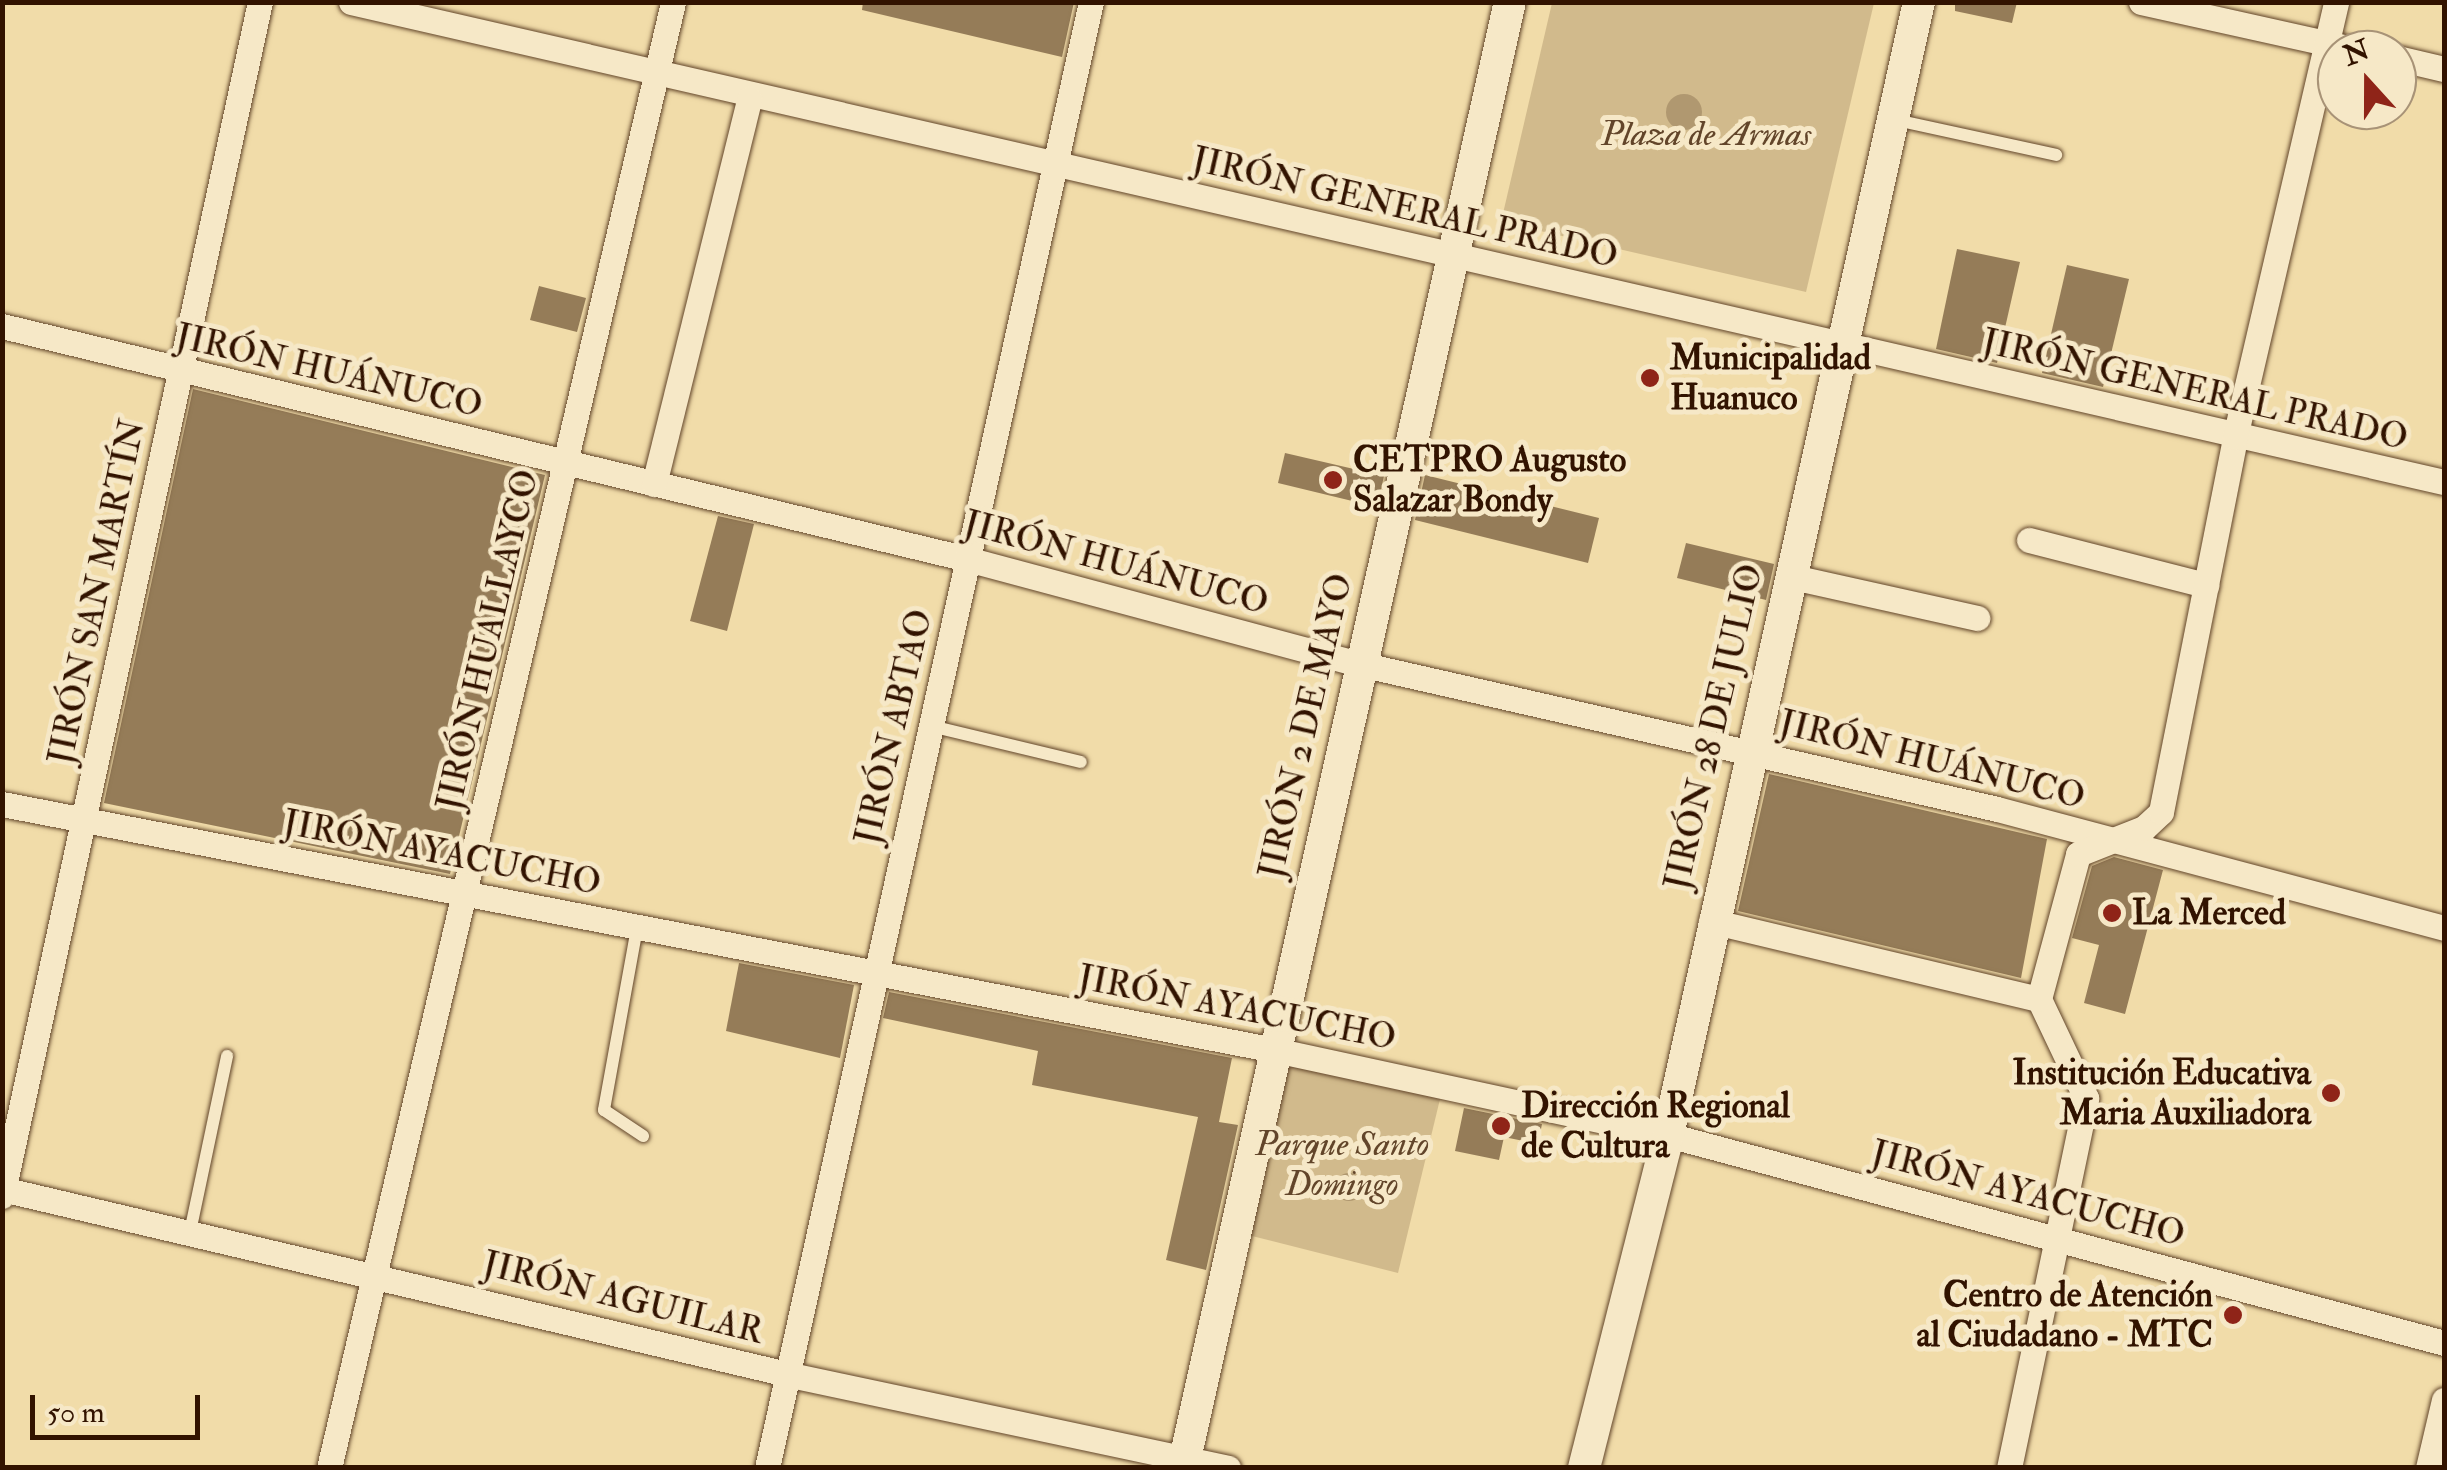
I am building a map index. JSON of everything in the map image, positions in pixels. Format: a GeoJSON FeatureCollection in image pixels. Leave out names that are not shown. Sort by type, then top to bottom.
{"type":"FeatureCollection","features":[{"type":"Feature","properties":{"kind":"street","name":"JIRÓN SAN MARTÍN"},"geometry":{"type":"LineString","coordinates":[[3,1192],[260,2]]}},
{"type":"Feature","properties":{"kind":"street","name":"JIRÓN GENERAL PRADO"},"geometry":{"type":"LineString","coordinates":[[351,2],[1053,168],[1453,251],[1842,346],[2444,482]]}},
{"type":"Feature","properties":{"kind":"street","name":"JIRÓN HUALLAYCO"},"geometry":{"type":"LineString","coordinates":[[329,1468],[378,1275],[673,2]]}},
{"type":"Feature","properties":{"kind":"street","name":"JIRÓN ABTAO"},"geometry":{"type":"LineString","coordinates":[[767,1468],[792,1375],[874,972],[1092,2]]}},
{"type":"Feature","properties":{"kind":"street","name":"JIRÓN 2 DE MAYO"},"geometry":{"type":"LineString","coordinates":[[1184,1462],[1510,2]]}},
{"type":"Feature","properties":{"kind":"street","name":"JIRÓN 28 DE JULIO"},"geometry":{"type":"LineString","coordinates":[[1584,1468],[1668,1136],[1749,750],[1920,2]]}},
{"type":"Feature","properties":{"kind":"street"},"geometry":{"type":"LineString","coordinates":[[2141,2],[2317,41]]}},
{"type":"Feature","properties":{"kind":"street"},"geometry":{"type":"LineString","coordinates":[[2329,30],[2336,2]]}},
{"type":"Feature","properties":{"kind":"street"},"geometry":{"type":"LineString","coordinates":[[2417,63],[2444,69]]}},
{"type":"Feature","properties":{"kind":"street"},"geometry":{"type":"LineString","coordinates":[[2009,1468],[2086,1098],[2038,1000],[2078,854],[2144,828],[2161,812],[2236,437],[2317,82]]}},
{"type":"Feature","properties":{"kind":"street"},"geometry":{"type":"LineString","coordinates":[[654,484],[748,98]]}},
{"type":"Feature","properties":{"kind":"street","name":"JIRÓN HUÁNUCO"},"geometry":{"type":"LineString","coordinates":[[2,326],[967,559],[1360,664],[1749,750],[2444,928]]}},
{"type":"Feature","properties":{"kind":"street"},"geometry":{"type":"LineString","coordinates":[[2029,540],[2206,585]]}},
{"type":"Feature","properties":{"kind":"street"},"geometry":{"type":"LineString","coordinates":[[1788,576],[1977,618]]}},
{"type":"Feature","properties":{"kind":"street","name":"JIRÓN AYACUCHO"},"geometry":{"type":"LineString","coordinates":[[2,804],[1275,1050],[1668,1136],[2444,1343]]}},
{"type":"Feature","properties":{"kind":"street"},"geometry":{"type":"LineString","coordinates":[[1711,921],[2038,1000]]}},
{"type":"Feature","properties":{"kind":"street","name":"JIRÓN AGUILAR"},"geometry":{"type":"LineString","coordinates":[[3,1192],[378,1275],[792,1375],[1184,1462],[1228,1468]]}},
{"type":"Feature","properties":{"kind":"street"},"geometry":{"type":"LineString","coordinates":[[2428,1468],[2444,1400]]}},
{"type":"Feature","properties":{"kind":"lane"},"geometry":{"type":"LineString","coordinates":[[1893,119],[2056,155]]}},
{"type":"Feature","properties":{"kind":"lane"},"geometry":{"type":"LineString","coordinates":[[930,726],[1082,762]]}},
{"type":"Feature","properties":{"kind":"lane"},"geometry":{"type":"LineString","coordinates":[[638,928],[604,1110],[643,1136]]}},
{"type":"Feature","properties":{"kind":"lane"},"geometry":{"type":"LineString","coordinates":[[190,1232],[227,1056]]}},
{"type":"Feature","properties":{"kind":"green space","name":"Plaza de Armas"},"geometry":{"type":"Polygon","coordinates":[[[1552,3],[1874,3],[1806,292],[1501,222],[1552,3]]]}},
{"type":"Feature","properties":{"kind":"green space","name":"Parque Santo Domingo"},"geometry":{"type":"Polygon","coordinates":[[[1281,1061],[1441,1095],[1398,1273],[1244,1234],[1281,1061]]]}},
{"type":"Feature","properties":{"kind":"shaded area"},"geometry":{"type":"Polygon","coordinates":[[[1684,94],[1697,99],[1702,112],[1697,125],[1684,130],[1671,125],[1666,112],[1671,99],[1684,94]]]}},
{"type":"Feature","properties":{"kind":"shaded area"},"geometry":{"type":"Polygon","coordinates":[[[1349,1173],[1359,1177],[1363,1187],[1359,1197],[1349,1201],[1339,1197],[1335,1187],[1339,1177],[1349,1173]]]}},
{"type":"Feature","properties":{"kind":"building"},"geometry":{"type":"Polygon","coordinates":[[[863,2],[1074,2],[1062,57],[862,10],[863,2]]]}},
{"type":"Feature","properties":{"kind":"building"},"geometry":{"type":"Polygon","coordinates":[[[1955,2],[2017,2],[2012,23],[1955,11],[1955,2]]]}},
{"type":"Feature","properties":{"kind":"building"},"geometry":{"type":"Polygon","coordinates":[[[1957,249],[2020,262],[1997,363],[1936,349],[1957,249]]]}},
{"type":"Feature","properties":{"kind":"building"},"geometry":{"type":"Polygon","coordinates":[[[2067,265],[2129,279],[2103,387],[2042,373],[2067,265]]]}},
{"type":"Feature","properties":{"kind":"building"},"geometry":{"type":"Polygon","coordinates":[[[539,286],[586,298],[577,332],[530,320],[539,286]]]}},
{"type":"Feature","properties":{"kind":"building"},"geometry":{"type":"Polygon","coordinates":[[[193,389],[545,475],[450,874],[104,803],[193,389]]]}},
{"type":"Feature","properties":{"kind":"building","name":"CETPRO Augusto Salazar Bondy"},"geometry":{"type":"Polygon","coordinates":[[[1285,453],[1384,476],[1377,507],[1278,483],[1285,453]]]}},
{"type":"Feature","properties":{"kind":"building"},"geometry":{"type":"Polygon","coordinates":[[[1425,475],[1599,518],[1588,563],[1415,520],[1425,475]]]}},
{"type":"Feature","properties":{"kind":"building"},"geometry":{"type":"Polygon","coordinates":[[[718,516],[754,524],[727,631],[690,621],[718,516]]]}},
{"type":"Feature","properties":{"kind":"building"},"geometry":{"type":"Polygon","coordinates":[[[1686,543],[1774,564],[1766,600],[1677,578],[1686,543]]]}},
{"type":"Feature","properties":{"kind":"building"},"geometry":{"type":"Polygon","coordinates":[[[1769,774],[2047,839],[2021,978],[1738,911],[1769,774]]]}},
{"type":"Feature","properties":{"kind":"building","name":"La Merced"},"geometry":{"type":"Polygon","coordinates":[[[2114,857],[2163,870],[2125,1014],[2084,1003],[2099,945],[2072,938],[2092,866],[2114,857]]]}},
{"type":"Feature","properties":{"kind":"building"},"geometry":{"type":"Polygon","coordinates":[[[739,963],[854,985],[840,1058],[726,1031],[739,963]]]}},
{"type":"Feature","properties":{"kind":"building"},"geometry":{"type":"Polygon","coordinates":[[[889,992],[1232,1058],[1219,1122],[1238,1125],[1206,1270],[1166,1260],[1198,1117],[1032,1085],[1038,1051],[883,1018],[889,992]]]}},
{"type":"Feature","properties":{"kind":"building","name":"Dirección Regional de Cultura"},"geometry":{"type":"Polygon","coordinates":[[[1464,1108],[1542,1124],[1538,1144],[1504,1137],[1499,1160],[1455,1151],[1464,1108]]]}},
{"type":"Feature","properties":{"kind":"place","name":"Municipalidad Huanuco"},"geometry":{"type":"Point","coordinates":[1650,378]}},
{"type":"Feature","properties":{"kind":"place","name":"CETPRO Augusto Salazar Bondy"},"geometry":{"type":"Point","coordinates":[1333,480]}},
{"type":"Feature","properties":{"kind":"place","name":"La Merced"},"geometry":{"type":"Point","coordinates":[2112,913]}},
{"type":"Feature","properties":{"kind":"place","name":"Institución Educativa Maria Auxiliadora"},"geometry":{"type":"Point","coordinates":[2331,1093]}},
{"type":"Feature","properties":{"kind":"place","name":"Dirección Regional de Cultura"},"geometry":{"type":"Point","coordinates":[1501,1126]}},
{"type":"Feature","properties":{"kind":"place","name":"Centro de Atención al Ciudadano - MTC"},"geometry":{"type":"Point","coordinates":[2233,1315]}}]}
